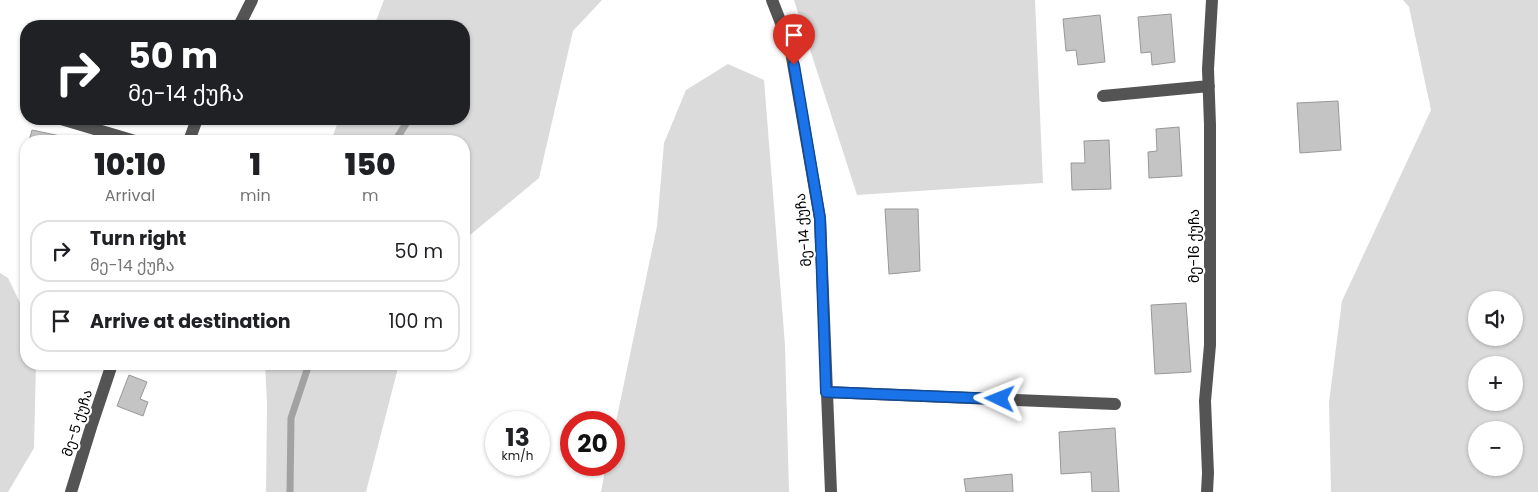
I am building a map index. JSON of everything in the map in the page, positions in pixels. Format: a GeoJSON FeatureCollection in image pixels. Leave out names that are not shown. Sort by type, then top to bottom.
{"type":"FeatureCollection","features":[{"type":"Feature","properties":{"kind":"street"},"geometry":{"type":"LineString","coordinates":[[242,20],[252,0]]}},
{"type":"Feature","properties":{"kind":"street","name":"მე-14 ქუჩა"},"geometry":{"type":"LineString","coordinates":[[772,0],[790,46],[820,218],[831,492]]}},
{"type":"Feature","properties":{"kind":"street","name":"მე-16 ქუჩა"},"geometry":{"type":"LineString","coordinates":[[1207,492],[1205,401],[1210,345],[1210,125],[1208,69],[1212,0]]}},
{"type":"Feature","properties":{"kind":"street"},"geometry":{"type":"LineString","coordinates":[[1102,96],[1209,86]]}},
{"type":"Feature","properties":{"kind":"street"},"geometry":{"type":"LineString","coordinates":[[81,125],[115,135]]}},
{"type":"Feature","properties":{"kind":"street","name":"მე-5 ქუჩა"},"geometry":{"type":"LineString","coordinates":[[71,492],[110,370]]}},
{"type":"Feature","properties":{"kind":"street"},"geometry":{"type":"LineString","coordinates":[[826,392],[1115,404]]}},
{"type":"Feature","properties":{"kind":"shaded area"},"geometry":{"type":"Polygon","coordinates":[[[384,0],[602,0],[573,31],[539,178],[470,235],[470,135],[333,135],[337,125],[470,125],[470,20],[376,20],[384,0]]]}},
{"type":"Feature","properties":{"kind":"shaded area"},"geometry":{"type":"Polygon","coordinates":[[[794,0],[1035,0],[1043,183],[857,195],[794,0]]]}},
{"type":"Feature","properties":{"kind":"shaded area"},"geometry":{"type":"Polygon","coordinates":[[[1403,0],[1538,0],[1538,492],[1331,492],[1329,402],[1342,301],[1431,110],[1409,7],[1403,0]]]}},
{"type":"Feature","properties":{"kind":"shaded area"},"geometry":{"type":"Polygon","coordinates":[[[728,64],[764,80],[785,345],[789,492],[601,492],[604,476],[625,476],[625,411],[618,411],[657,226],[664,143],[686,90],[728,64]]]}},
{"type":"Feature","properties":{"kind":"shaded area"},"geometry":{"type":"Polygon","coordinates":[[[0,273],[8,278],[20,303],[20,370],[36,370],[34,448],[8,492],[0,492],[0,273]]]}},
{"type":"Feature","properties":{"kind":"shaded area"},"geometry":{"type":"Polygon","coordinates":[[[265,370],[397,370],[366,492],[266,492],[267,403],[265,370]]]}},
{"type":"Feature","properties":{"kind":"building"},"geometry":{"type":"Polygon","coordinates":[[[1171,14],[1175,62],[1152,65],[1151,52],[1141,53],[1138,17],[1171,14]]]}},
{"type":"Feature","properties":{"kind":"building"},"geometry":{"type":"Polygon","coordinates":[[[1100,15],[1105,62],[1078,65],[1076,50],[1066,51],[1063,19],[1100,15]]]}},
{"type":"Feature","properties":{"kind":"building"},"geometry":{"type":"Polygon","coordinates":[[[1338,101],[1341,150],[1300,153],[1297,103],[1338,101]]]}},
{"type":"Feature","properties":{"kind":"building"},"geometry":{"type":"Polygon","coordinates":[[[1179,127],[1182,176],[1149,178],[1148,152],[1157,151],[1156,129],[1179,127]]]}},
{"type":"Feature","properties":{"kind":"building"},"geometry":{"type":"Polygon","coordinates":[[[32,130],[56,135],[31,135],[32,130]]]}},
{"type":"Feature","properties":{"kind":"building"},"geometry":{"type":"Polygon","coordinates":[[[1109,140],[1111,189],[1072,190],[1071,163],[1085,163],[1084,141],[1109,140]]]}},
{"type":"Feature","properties":{"kind":"building"},"geometry":{"type":"Polygon","coordinates":[[[885,209],[918,209],[920,271],[889,274],[885,209]]]}},
{"type":"Feature","properties":{"kind":"building"},"geometry":{"type":"Polygon","coordinates":[[[1186,303],[1191,372],[1155,374],[1151,305],[1186,303]]]}},
{"type":"Feature","properties":{"kind":"building"},"geometry":{"type":"Polygon","coordinates":[[[129,375],[147,382],[140,399],[148,402],[143,416],[117,406],[129,375]]]}},
{"type":"Feature","properties":{"kind":"building"},"geometry":{"type":"Polygon","coordinates":[[[1115,428],[1119,492],[1092,492],[1091,472],[1061,474],[1059,432],[1115,428]]]}},
{"type":"Feature","properties":{"kind":"building"},"geometry":{"type":"Polygon","coordinates":[[[1012,474],[1013,492],[966,492],[964,479],[1012,474]]]}},
{"type":"Feature","properties":{"kind":"waterway"},"geometry":{"type":"LineString","coordinates":[[399,135],[405,125]]}},
{"type":"Feature","properties":{"kind":"waterway"},"geometry":{"type":"LineString","coordinates":[[290,492],[291,418],[307,370]]}},
{"type":"Feature","properties":{"kind":"route"},"geometry":{"type":"LineString","coordinates":[[794,65],[820,218],[826,392],[1000,399]]}}]}
